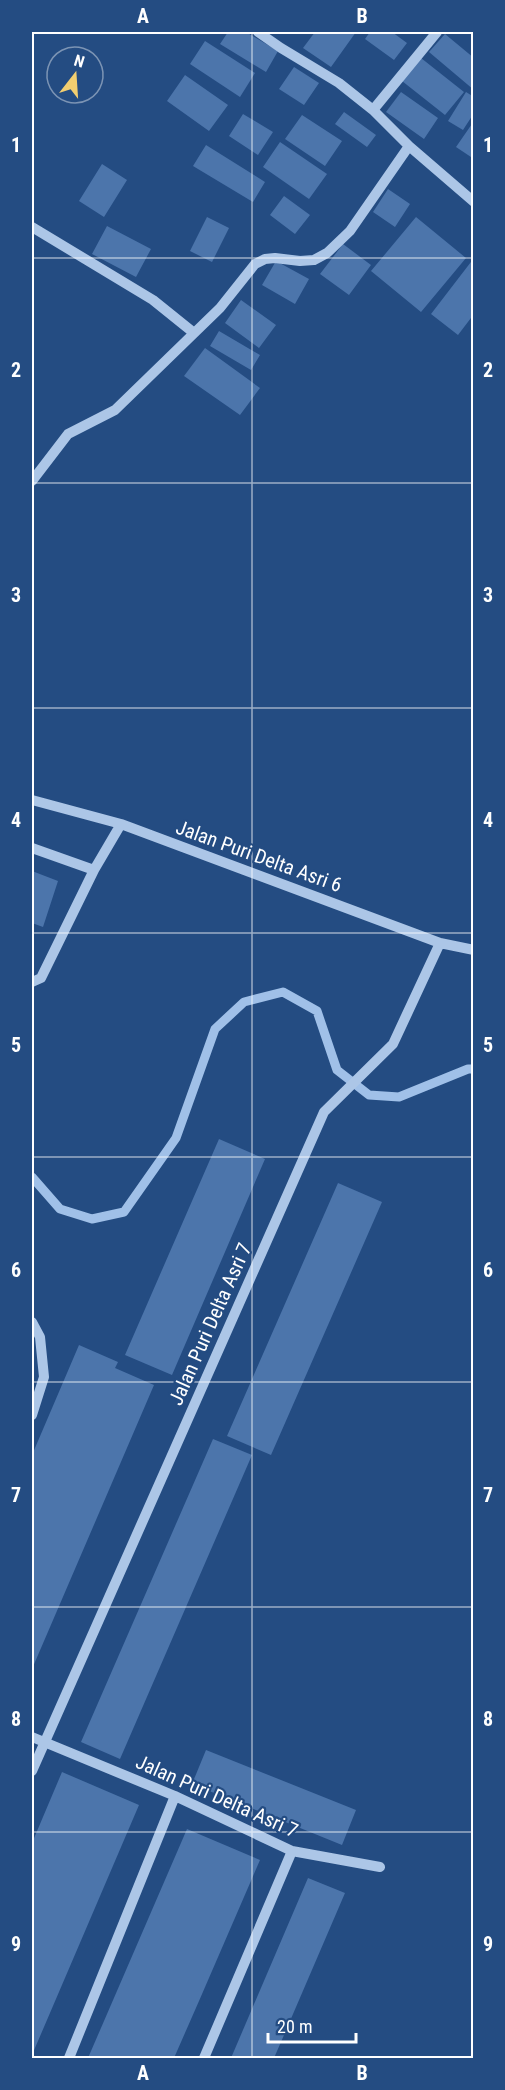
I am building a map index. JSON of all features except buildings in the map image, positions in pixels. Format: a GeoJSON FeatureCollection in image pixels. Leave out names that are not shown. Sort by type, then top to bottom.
{"type":"FeatureCollection","features":[{"type":"Feature","properties":{"kind":"street"},"geometry":{"type":"LineString","coordinates":[[258,32],[339,82],[474,202]]}},
{"type":"Feature","properties":{"kind":"street"},"geometry":{"type":"LineString","coordinates":[[373,110],[437,32]]}},
{"type":"Feature","properties":{"kind":"street"},"geometry":{"type":"LineString","coordinates":[[32,481],[68,434],[116,410],[220,308],[255,264],[265,259],[275,258],[314,260],[327,253],[350,231],[409,146]]}},
{"type":"Feature","properties":{"kind":"street"},"geometry":{"type":"LineString","coordinates":[[32,228],[153,300],[194,333]]}},
{"type":"Feature","properties":{"kind":"street","name":"Jalan Puri Delta Asri 6"},"geometry":{"type":"LineString","coordinates":[[32,800],[121,824],[440,943],[474,950]]}},
{"type":"Feature","properties":{"kind":"street"},"geometry":{"type":"LineString","coordinates":[[32,982],[41,978],[94,870],[121,824]]}},
{"type":"Feature","properties":{"kind":"street"},"geometry":{"type":"LineString","coordinates":[[32,848],[94,870]]}},
{"type":"Feature","properties":{"kind":"street","name":"Jalan Puri Delta Asri 7"},"geometry":{"type":"LineString","coordinates":[[32,1771],[324,1112],[393,1044],[440,943]]}},
{"type":"Feature","properties":{"kind":"street"},"geometry":{"type":"LineString","coordinates":[[32,1322],[40,1337],[44,1377],[32,1415]]}},
{"type":"Feature","properties":{"kind":"street","name":"Jalan Puri Delta Asri 7"},"geometry":{"type":"LineString","coordinates":[[32,1737],[175,1796],[292,1851],[380,1867]]}},
{"type":"Feature","properties":{"kind":"street"},"geometry":{"type":"LineString","coordinates":[[69,2058],[175,1796]]}},
{"type":"Feature","properties":{"kind":"street"},"geometry":{"type":"LineString","coordinates":[[204,2058],[292,1851]]}},
{"type":"Feature","properties":{"kind":"waterway"},"geometry":{"type":"LineString","coordinates":[[32,1177],[60,1209],[92,1219],[124,1212],[176,1138],[215,1029],[244,1002],[283,992],[317,1011],[337,1070],[369,1095],[399,1097],[468,1069],[474,1069]]}}]}
